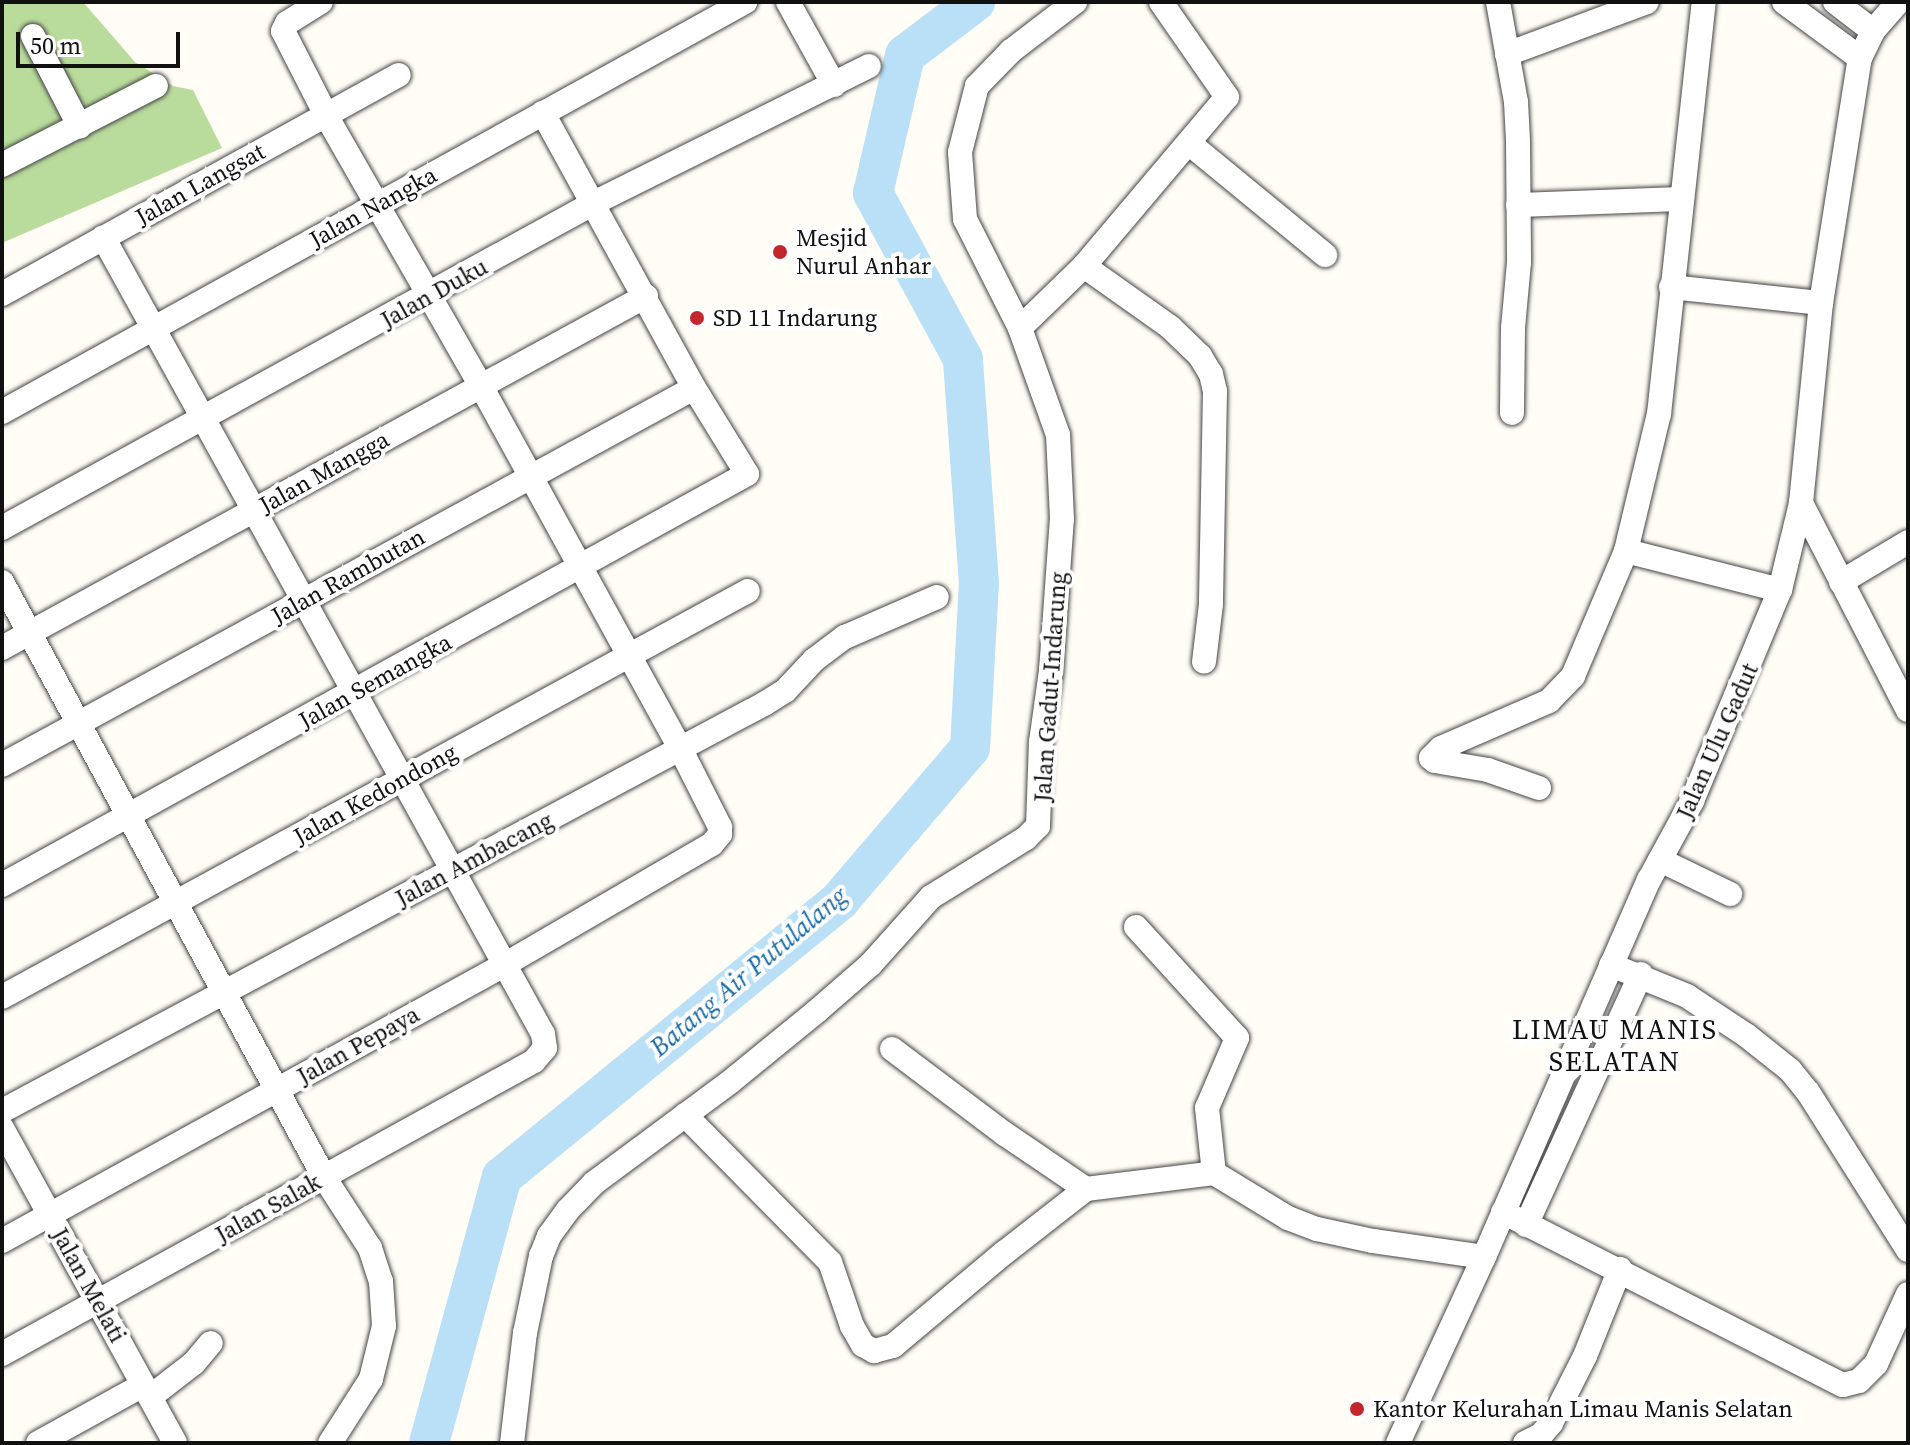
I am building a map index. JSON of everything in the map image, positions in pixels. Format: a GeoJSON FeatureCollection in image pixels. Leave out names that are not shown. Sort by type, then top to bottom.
{"type":"FeatureCollection","features":[{"type":"Feature","properties":{"kind":"street"},"geometry":{"type":"LineString","coordinates":[[321,2],[287,23],[283,31],[326,115],[481,386],[680,748]]}},
{"type":"Feature","properties":{"kind":"street","name":"Jalan Nangka"},"geometry":{"type":"LineString","coordinates":[[2,412],[745,2]]}},
{"type":"Feature","properties":{"kind":"street"},"geometry":{"type":"LineString","coordinates":[[788,2],[834,85]]}},
{"type":"Feature","properties":{"kind":"street","name":"Jalan Gadut-Indarung"},"geometry":{"type":"LineString","coordinates":[[512,1443],[531,1299],[549,1236],[594,1183],[685,1115],[871,964],[931,897],[1026,838],[1038,826],[1041,742],[1051,671],[1062,519],[1058,435],[1020,328],[965,219],[960,152],[977,86],[1011,51],[1075,2]]}},
{"type":"Feature","properties":{"kind":"street"},"geometry":{"type":"LineString","coordinates":[[1020,328],[1084,266],[1227,97],[1161,2]]}},
{"type":"Feature","properties":{"kind":"street"},"geometry":{"type":"LineString","coordinates":[[1498,2],[1516,102],[1518,205],[1512,413]]}},
{"type":"Feature","properties":{"kind":"street"},"geometry":{"type":"LineString","coordinates":[[1507,54],[1647,2]]}},
{"type":"Feature","properties":{"kind":"street"},"geometry":{"type":"LineString","coordinates":[[1539,788],[1488,770],[1431,758],[1441,748],[1549,701],[1573,676],[1626,551],[1659,414],[1704,2]]}},
{"type":"Feature","properties":{"kind":"street"},"geometry":{"type":"LineString","coordinates":[[1784,2],[1860,58]]}},
{"type":"Feature","properties":{"kind":"street"},"geometry":{"type":"LineString","coordinates":[[1835,2],[1873,31]]}},
{"type":"Feature","properties":{"kind":"street","name":"Jalan Ulu Gadut"},"geometry":{"type":"LineString","coordinates":[[1398,1443],[1484,1257],[1611,965],[1660,860],[1699,787],[1780,590],[1801,503],[1821,303],[1860,58],[1873,31],[1898,2]]}},
{"type":"Feature","properties":{"kind":"street"},"geometry":{"type":"LineString","coordinates":[[33,36],[80,127]]}},
{"type":"Feature","properties":{"kind":"street","name":"Jalan Duku"},"geometry":{"type":"LineString","coordinates":[[2,528],[594,203],[869,66]]}},
{"type":"Feature","properties":{"kind":"street","name":"Jalan Langsat"},"geometry":{"type":"LineString","coordinates":[[2,294],[398,75]]}},
{"type":"Feature","properties":{"kind":"street"},"geometry":{"type":"LineString","coordinates":[[2,165],[156,86]]}},
{"type":"Feature","properties":{"kind":"street"},"geometry":{"type":"LineString","coordinates":[[543,113],[694,388]]}},
{"type":"Feature","properties":{"kind":"street"},"geometry":{"type":"LineString","coordinates":[[1190,144],[1325,255]]}},
{"type":"Feature","properties":{"kind":"street"},"geometry":{"type":"LineString","coordinates":[[1518,205],[1681,199]]}},
{"type":"Feature","properties":{"kind":"street"},"geometry":{"type":"LineString","coordinates":[[103,237],[504,965]]}},
{"type":"Feature","properties":{"kind":"street"},"geometry":{"type":"LineString","coordinates":[[1084,266],[1170,327],[1200,356],[1211,374],[1215,391],[1211,604],[1204,662]]}},
{"type":"Feature","properties":{"kind":"street"},"geometry":{"type":"LineString","coordinates":[[1671,287],[1821,303]]}},
{"type":"Feature","properties":{"kind":"street","name":"Jalan Mangga"},"geometry":{"type":"LineString","coordinates":[[2,648],[646,296]]}},
{"type":"Feature","properties":{"kind":"street","name":"Jalan Semangka"},"geometry":{"type":"LineString","coordinates":[[2,885],[581,569],[747,474],[694,388]]}},
{"type":"Feature","properties":{"kind":"street","name":"Jalan Rambutan"},"geometry":{"type":"LineString","coordinates":[[2,765],[694,388]]}},
{"type":"Feature","properties":{"kind":"street"},"geometry":{"type":"LineString","coordinates":[[1801,503],[1908,710]]}},
{"type":"Feature","properties":{"kind":"street"},"geometry":{"type":"LineString","coordinates":[[1841,582],[1908,542]]}},
{"type":"Feature","properties":{"kind":"street"},"geometry":{"type":"LineString","coordinates":[[1626,551],[1780,590]]}},
{"type":"Feature","properties":{"kind":"street"},"geometry":{"type":"LineString","coordinates":[[2,582],[131,814],[324,1177],[370,1248],[381,1281],[384,1326],[371,1379],[330,1443]]}},
{"type":"Feature","properties":{"kind":"street","name":"Jalan Kedondong"},"geometry":{"type":"LineString","coordinates":[[2,997],[748,591]]}},
{"type":"Feature","properties":{"kind":"street","name":"Jalan Ambacang"},"geometry":{"type":"LineString","coordinates":[[2,1111],[785,691],[814,660],[845,637],[937,597]]}},
{"type":"Feature","properties":{"kind":"street","name":"Jalan Pepaya"},"geometry":{"type":"LineString","coordinates":[[2,1241],[504,965],[712,844],[720,834],[720,827],[680,748]]}},
{"type":"Feature","properties":{"kind":"street"},"geometry":{"type":"LineString","coordinates":[[1660,860],[1730,894]]}},
{"type":"Feature","properties":{"kind":"street"},"geometry":{"type":"LineString","coordinates":[[1136,927],[1237,1038],[1207,1108],[1206,1123],[1214,1173]]}},
{"type":"Feature","properties":{"kind":"street","name":"Jalan Salak"},"geometry":{"type":"LineString","coordinates":[[2,1354],[534,1061],[545,1048],[543,1034],[504,965]]}},
{"type":"Feature","properties":{"kind":"street"},"geometry":{"type":"LineString","coordinates":[[1611,965],[1641,974],[1687,996],[1746,1035],[1790,1070],[1808,1092],[1908,1250]]}},
{"type":"Feature","properties":{"kind":"street"},"geometry":{"type":"LineString","coordinates":[[1526,1225],[1641,974]]}},
{"type":"Feature","properties":{"kind":"street"},"geometry":{"type":"LineString","coordinates":[[892,1049],[1005,1134],[1086,1189]]}},
{"type":"Feature","properties":{"kind":"street"},"geometry":{"type":"LineString","coordinates":[[685,1115],[826,1258],[852,1326],[863,1345],[874,1351],[893,1346],[1086,1189],[1214,1173],[1288,1218],[1317,1229],[1373,1241],[1484,1257]]}},
{"type":"Feature","properties":{"kind":"street","name":"Jalan Melati"},"geometry":{"type":"LineString","coordinates":[[2,1128],[175,1443]]}},
{"type":"Feature","properties":{"kind":"street"},"geometry":{"type":"LineString","coordinates":[[1503,1212],[1843,1385],[1859,1381],[1876,1364],[1908,1294]]}},
{"type":"Feature","properties":{"kind":"street"},"geometry":{"type":"LineString","coordinates":[[1525,1443],[1541,1435],[1551,1423],[1585,1356],[1620,1269]]}},
{"type":"Feature","properties":{"kind":"street"},"geometry":{"type":"LineString","coordinates":[[38,1443],[147,1391],[194,1363],[211,1343]]}},
{"type":"Feature","properties":{"kind":"green space"},"geometry":{"type":"Polygon","coordinates":[[[2,2],[83,2],[135,62],[173,86],[193,90],[222,148],[2,243],[2,2]]]}},
{"type":"Feature","properties":{"kind":"waterway","name":"Batang Air Putulalang"},"geometry":{"type":"LineString","coordinates":[[429,1443],[502,1177],[840,900],[970,748],[979,584],[963,359],[873,193],[905,55],[975,2]]}},
{"type":"Feature","properties":{"kind":"place","name":"Mesjid Nurul Anhar"},"geometry":{"type":"Point","coordinates":[780,252]}},
{"type":"Feature","properties":{"kind":"place","name":"SD 11 Indarung"},"geometry":{"type":"Point","coordinates":[697,318]}},
{"type":"Feature","properties":{"kind":"place","name":"Kantor Kelurahan Limau Manis Selatan"},"geometry":{"type":"Point","coordinates":[1357,1409]}},
{"type":"Feature","properties":{"kind":"district","name":"LIMAU MANIS SELATAN"},"geometry":{"type":"Point","coordinates":[1615,1045]}}]}
